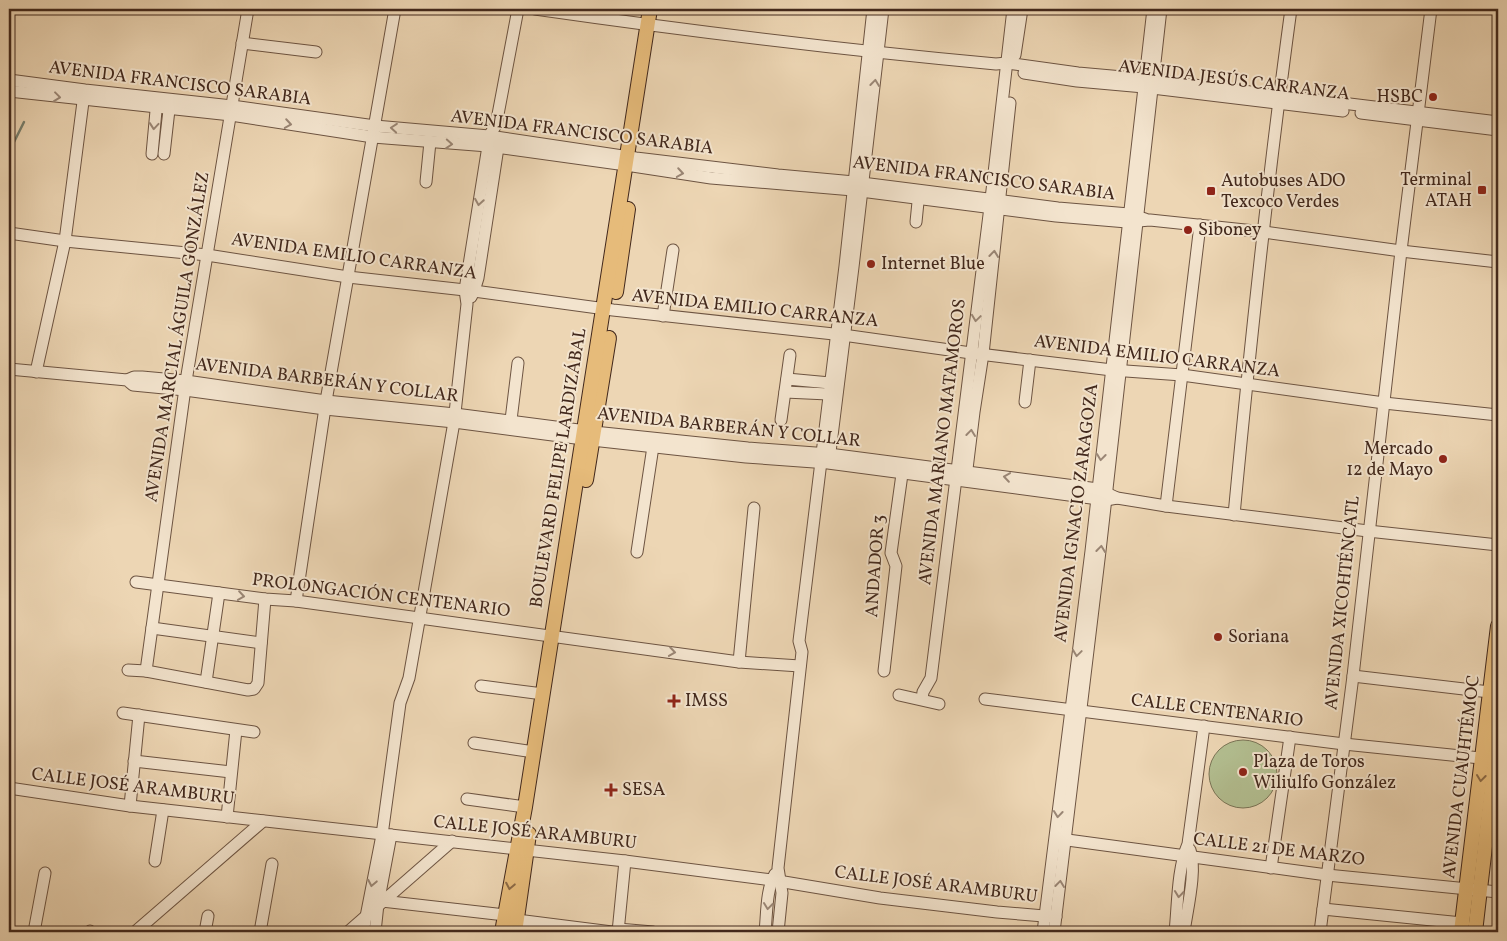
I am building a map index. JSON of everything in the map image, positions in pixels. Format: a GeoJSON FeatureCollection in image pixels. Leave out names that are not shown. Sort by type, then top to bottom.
{"type":"FeatureCollection","features":[{"type":"Feature","properties":{"kind":"main road","name":"BOULEVARD FELIPE LARDIZÁBAL"},"geometry":{"type":"LineString","coordinates":[[650,9],[652,26]]}},
{"type":"Feature","properties":{"kind":"main road","name":"BOULEVARD FELIPE LARDIZÁBAL"},"geometry":{"type":"LineString","coordinates":[[502,932],[512,922],[538,745],[652,26],[659,9]]}},
{"type":"Feature","properties":{"kind":"main road","name":"AVENIDA CUAUHTÉMOC"},"geometry":{"type":"LineString","coordinates":[[1462,928],[1474,888],[1492,759],[1498,626]]}},
{"type":"Feature","properties":{"kind":"main road","name":"BOULEVARD FELIPE LARDIZÁBAL"},"geometry":{"type":"LineString","coordinates":[[522,849],[525,807],[538,745],[543,694],[556,636]]}},
{"type":"Feature","properties":{"kind":"main road","name":"AVENIDA CUAUHTÉMOC"},"geometry":{"type":"LineString","coordinates":[[1492,759],[1498,736]]}},
{"type":"Feature","properties":{"kind":"main road","name":"AVENIDA CUAUHTÉMOC"},"geometry":{"type":"LineString","coordinates":[[1474,888],[1475,932]]}},
{"type":"Feature","properties":{"kind":"street","name":"AVENIDA MARCIAL ÁGUILA GONZÁLEZ"},"geometry":{"type":"LineString","coordinates":[[146,671],[186,385],[248,9]]}},
{"type":"Feature","properties":{"kind":"street"},"geometry":{"type":"LineString","coordinates":[[296,601],[326,405],[395,9]]}},
{"type":"Feature","properties":{"kind":"street"},"geometry":{"type":"LineString","coordinates":[[375,932],[380,902],[400,703],[409,678],[455,418],[467,304],[493,142],[518,9]]}},
{"type":"Feature","properties":{"kind":"street","name":"AVENIDA JESÚS CARRANZA"},"geometry":{"type":"LineString","coordinates":[[535,9],[652,26],[1279,99],[1418,117],[1498,130]]}},
{"type":"Feature","properties":{"kind":"street"},"geometry":{"type":"LineString","coordinates":[[765,932],[778,868],[802,652],[799,642],[813,556],[849,266],[873,52],[873,9]]}},
{"type":"Feature","properties":{"kind":"street"},"geometry":{"type":"LineString","coordinates":[[873,52],[883,9]]}},
{"type":"Feature","properties":{"kind":"street","name":"AVENIDA MARIANO MATAMOROS"},"geometry":{"type":"LineString","coordinates":[[969,411],[983,354],[986,280],[1013,9]]}},
{"type":"Feature","properties":{"kind":"street","name":"AVENIDA MARIANO MATAMOROS"},"geometry":{"type":"LineString","coordinates":[[1007,66],[1022,9]]}},
{"type":"Feature","properties":{"kind":"street"},"geometry":{"type":"LineString","coordinates":[[1234,515],[1246,384],[1291,9]]}},
{"type":"Feature","properties":{"kind":"street","name":"AVENIDA XICOHTÉNCATL"},"geometry":{"type":"LineString","coordinates":[[1320,932],[1353,676],[1401,251],[1432,9]]}},
{"type":"Feature","properties":{"kind":"street","name":"AVENIDA IGNACIO ZARAGOZA"},"geometry":{"type":"LineString","coordinates":[[1054,932],[1051,916],[1075,711],[1105,496],[1110,428],[1132,218],[1157,12]]}},
{"type":"Feature","properties":{"kind":"street"},"geometry":{"type":"LineString","coordinates":[[242,43],[316,52]]}},
{"type":"Feature","properties":{"kind":"street","name":"AVENIDA FRANCISCO SARABIA"},"geometry":{"type":"LineString","coordinates":[[9,80],[84,95]]}},
{"type":"Feature","properties":{"kind":"street","name":"AVENIDA FRANCISCO SARABIA"},"geometry":{"type":"LineString","coordinates":[[9,91],[84,95],[232,110],[374,131],[430,142],[493,142]]}},
{"type":"Feature","properties":{"kind":"street"},"geometry":{"type":"LineString","coordinates":[[36,372],[65,241],[84,95]]}},
{"type":"Feature","properties":{"kind":"street"},"geometry":{"type":"LineString","coordinates":[[157,102],[146,153],[166,154],[170,103]]}},
{"type":"Feature","properties":{"kind":"street","name":"AVENIDA JESÚS CARRANZA"},"geometry":{"type":"LineString","coordinates":[[1418,117],[1498,122]]}},
{"type":"Feature","properties":{"kind":"street","name":"AVENIDA FRANCISCO SARABIA"},"geometry":{"type":"LineString","coordinates":[[374,131],[493,142],[631,161],[711,178],[778,179],[858,187],[1057,212],[1264,232],[1498,262]]}},
{"type":"Feature","properties":{"kind":"street"},"geometry":{"type":"LineString","coordinates":[[426,182],[430,142]]}},
{"type":"Feature","properties":{"kind":"street"},"geometry":{"type":"LineString","coordinates":[[916,222],[919,195]]}},
{"type":"Feature","properties":{"kind":"street"},"geometry":{"type":"LineString","coordinates":[[1166,506],[1200,226]]}},
{"type":"Feature","properties":{"kind":"street","name":"AVENIDA EMILIO CARRANZA"},"geometry":{"type":"LineString","coordinates":[[9,233],[65,241],[207,255],[348,277],[608,310],[839,335],[1116,370],[1182,375],[1384,403],[1498,415]]}},
{"type":"Feature","properties":{"kind":"street"},"geometry":{"type":"LineString","coordinates":[[664,316],[673,250]]}},
{"type":"Feature","properties":{"kind":"street","name":"AVENIDA MARIANO MATAMOROS"},"geometry":{"type":"LineString","coordinates":[[922,699],[923,692],[931,678],[969,411],[971,353],[986,280]]}},
{"type":"Feature","properties":{"kind":"street"},"geometry":{"type":"LineString","coordinates":[[825,458],[829,388],[839,335]]}},
{"type":"Feature","properties":{"kind":"street"},"geometry":{"type":"LineString","coordinates":[[781,420],[790,355]]}},
{"type":"Feature","properties":{"kind":"street"},"geometry":{"type":"LineString","coordinates":[[1025,402],[1030,360]]}},
{"type":"Feature","properties":{"kind":"street"},"geometry":{"type":"LineString","coordinates":[[510,425],[518,363]]}},
{"type":"Feature","properties":{"kind":"street","name":"AVENIDA BARBERÁN Y COLLAR"},"geometry":{"type":"LineString","coordinates":[[9,369],[127,380],[142,376],[186,385],[326,405],[387,410],[747,453],[825,458],[1234,515],[1368,532],[1498,545]]}},
{"type":"Feature","properties":{"kind":"street"},"geometry":{"type":"LineString","coordinates":[[786,379],[829,388]]}},
{"type":"Feature","properties":{"kind":"street"},"geometry":{"type":"LineString","coordinates":[[785,392],[829,388]]}},
{"type":"Feature","properties":{"kind":"street"},"geometry":{"type":"LineString","coordinates":[[637,552],[654,442]]}},
{"type":"Feature","properties":{"kind":"street","name":"ANDADOR 3"},"geometry":{"type":"LineString","coordinates":[[884,671],[896,566],[891,553],[903,469]]}},
{"type":"Feature","properties":{"kind":"street"},"geometry":{"type":"LineString","coordinates":[[739,662],[754,508]]}},
{"type":"Feature","properties":{"kind":"street","name":"PROLONGACIÓN CENTENARIO"},"geometry":{"type":"LineString","coordinates":[[136,582],[265,600],[296,601],[739,662],[800,666]]}},
{"type":"Feature","properties":{"kind":"street"},"geometry":{"type":"LineString","coordinates":[[206,682],[218,593]]}},
{"type":"Feature","properties":{"kind":"street"},"geometry":{"type":"LineString","coordinates":[[128,670],[146,671],[248,690],[254,689],[258,683],[265,600]]}},
{"type":"Feature","properties":{"kind":"street"},"geometry":{"type":"LineString","coordinates":[[152,628],[261,643]]}},
{"type":"Feature","properties":{"kind":"street"},"geometry":{"type":"LineString","coordinates":[[1353,676],[1495,692]]}},
{"type":"Feature","properties":{"kind":"street"},"geometry":{"type":"LineString","coordinates":[[481,686],[543,694]]}},
{"type":"Feature","properties":{"kind":"street"},"geometry":{"type":"LineString","coordinates":[[899,695],[939,704]]}},
{"type":"Feature","properties":{"kind":"street","name":"CALLE CENTENARIO"},"geometry":{"type":"LineString","coordinates":[[985,699],[1344,744],[1492,759]]}},
{"type":"Feature","properties":{"kind":"street"},"geometry":{"type":"LineString","coordinates":[[124,713],[254,732]]}},
{"type":"Feature","properties":{"kind":"street"},"geometry":{"type":"LineString","coordinates":[[130,806],[138,716]]}},
{"type":"Feature","properties":{"kind":"street"},"geometry":{"type":"LineString","coordinates":[[1175,932],[1188,856],[1204,726]]}},
{"type":"Feature","properties":{"kind":"street"},"geometry":{"type":"LineString","coordinates":[[228,817],[236,730]]}},
{"type":"Feature","properties":{"kind":"street"},"geometry":{"type":"LineString","coordinates":[[1271,868],[1290,737]]}},
{"type":"Feature","properties":{"kind":"street"},"geometry":{"type":"LineString","coordinates":[[474,743],[538,745]]}},
{"type":"Feature","properties":{"kind":"street"},"geometry":{"type":"LineString","coordinates":[[134,761],[231,772]]}},
{"type":"Feature","properties":{"kind":"street","name":"CALLE JOSÉ ARAMBURU"},"geometry":{"type":"LineString","coordinates":[[9,788],[130,806],[624,861],[776,880],[880,898],[997,912],[1051,916]]}},
{"type":"Feature","properties":{"kind":"street"},"geometry":{"type":"LineString","coordinates":[[467,799],[525,807]]}},
{"type":"Feature","properties":{"kind":"street"},"geometry":{"type":"LineString","coordinates":[[154,861],[163,810]]}},
{"type":"Feature","properties":{"kind":"street"},"geometry":{"type":"LineString","coordinates":[[136,932],[263,821]]}},
{"type":"Feature","properties":{"kind":"street"},"geometry":{"type":"LineString","coordinates":[[364,932],[366,916],[386,835]]}},
{"type":"Feature","properties":{"kind":"street","name":"CALLE 21 DE MARZO"},"geometry":{"type":"LineString","coordinates":[[1061,840],[1327,875],[1474,888],[1498,892]]}},
{"type":"Feature","properties":{"kind":"street"},"geometry":{"type":"LineString","coordinates":[[348,932],[380,902],[452,841]]}},
{"type":"Feature","properties":{"kind":"street"},"geometry":{"type":"LineString","coordinates":[[1184,932],[1193,870],[1188,856]]}},
{"type":"Feature","properties":{"kind":"street"},"geometry":{"type":"LineString","coordinates":[[616,931],[624,861]]}},
{"type":"Feature","properties":{"kind":"street"},"geometry":{"type":"LineString","coordinates":[[260,932],[272,864]]}},
{"type":"Feature","properties":{"kind":"street"},"geometry":{"type":"LineString","coordinates":[[34,932],[45,873]]}},
{"type":"Feature","properties":{"kind":"street"},"geometry":{"type":"LineString","coordinates":[[776,880],[782,894],[778,932]]}},
{"type":"Feature","properties":{"kind":"street"},"geometry":{"type":"LineString","coordinates":[[380,902],[512,922],[616,931],[653,932]]}},
{"type":"Feature","properties":{"kind":"street"},"geometry":{"type":"LineString","coordinates":[[1323,909],[1462,928]]}},
{"type":"Feature","properties":{"kind":"street"},"geometry":{"type":"LineString","coordinates":[[205,932],[208,916]]}},
{"type":"Feature","properties":{"kind":"street","name":"AVENIDA IGNACIO ZARAGOZA"},"geometry":{"type":"LineString","coordinates":[[1043,932],[1051,916]]}},
{"type":"Feature","properties":{"kind":"green space","name":"Plaza de Toros Wiliulfo González"},"geometry":{"type":"Polygon","coordinates":[[[1243,740],[1256,743],[1267,750],[1274,761],[1277,774],[1274,787],[1267,798],[1256,805],[1243,808],[1230,805],[1219,798],[1212,787],[1209,774],[1212,761],[1219,750],[1230,743],[1243,740]]]}},
{"type":"Feature","properties":{"kind":"waterway"},"geometry":{"type":"LineString","coordinates":[[9,152],[24,122]]}},
{"type":"Feature","properties":{"kind":"place","name":"HSBC"},"geometry":{"type":"Point","coordinates":[1433,97]}},
{"type":"Feature","properties":{"kind":"place","name":"Terminal ATAH"},"geometry":{"type":"Point","coordinates":[1482,190]}},
{"type":"Feature","properties":{"kind":"place","name":"Autobuses ADO Texcoco Verdes"},"geometry":{"type":"Point","coordinates":[1211,191]}},
{"type":"Feature","properties":{"kind":"place","name":"Siboney"},"geometry":{"type":"Point","coordinates":[1188,230]}},
{"type":"Feature","properties":{"kind":"place","name":"Internet Blue"},"geometry":{"type":"Point","coordinates":[871,264]}},
{"type":"Feature","properties":{"kind":"place","name":"Mercado 12 de Mayo"},"geometry":{"type":"Point","coordinates":[1443,459]}},
{"type":"Feature","properties":{"kind":"place","name":"Soriana"},"geometry":{"type":"Point","coordinates":[1218,637]}},
{"type":"Feature","properties":{"kind":"place","name":"IMSS"},"geometry":{"type":"Point","coordinates":[674,701]}},
{"type":"Feature","properties":{"kind":"place","name":"Plaza de Toros Wiliulfo González"},"geometry":{"type":"Point","coordinates":[1243,772]}},
{"type":"Feature","properties":{"kind":"place","name":"SESA"},"geometry":{"type":"Point","coordinates":[611,790]}}]}
